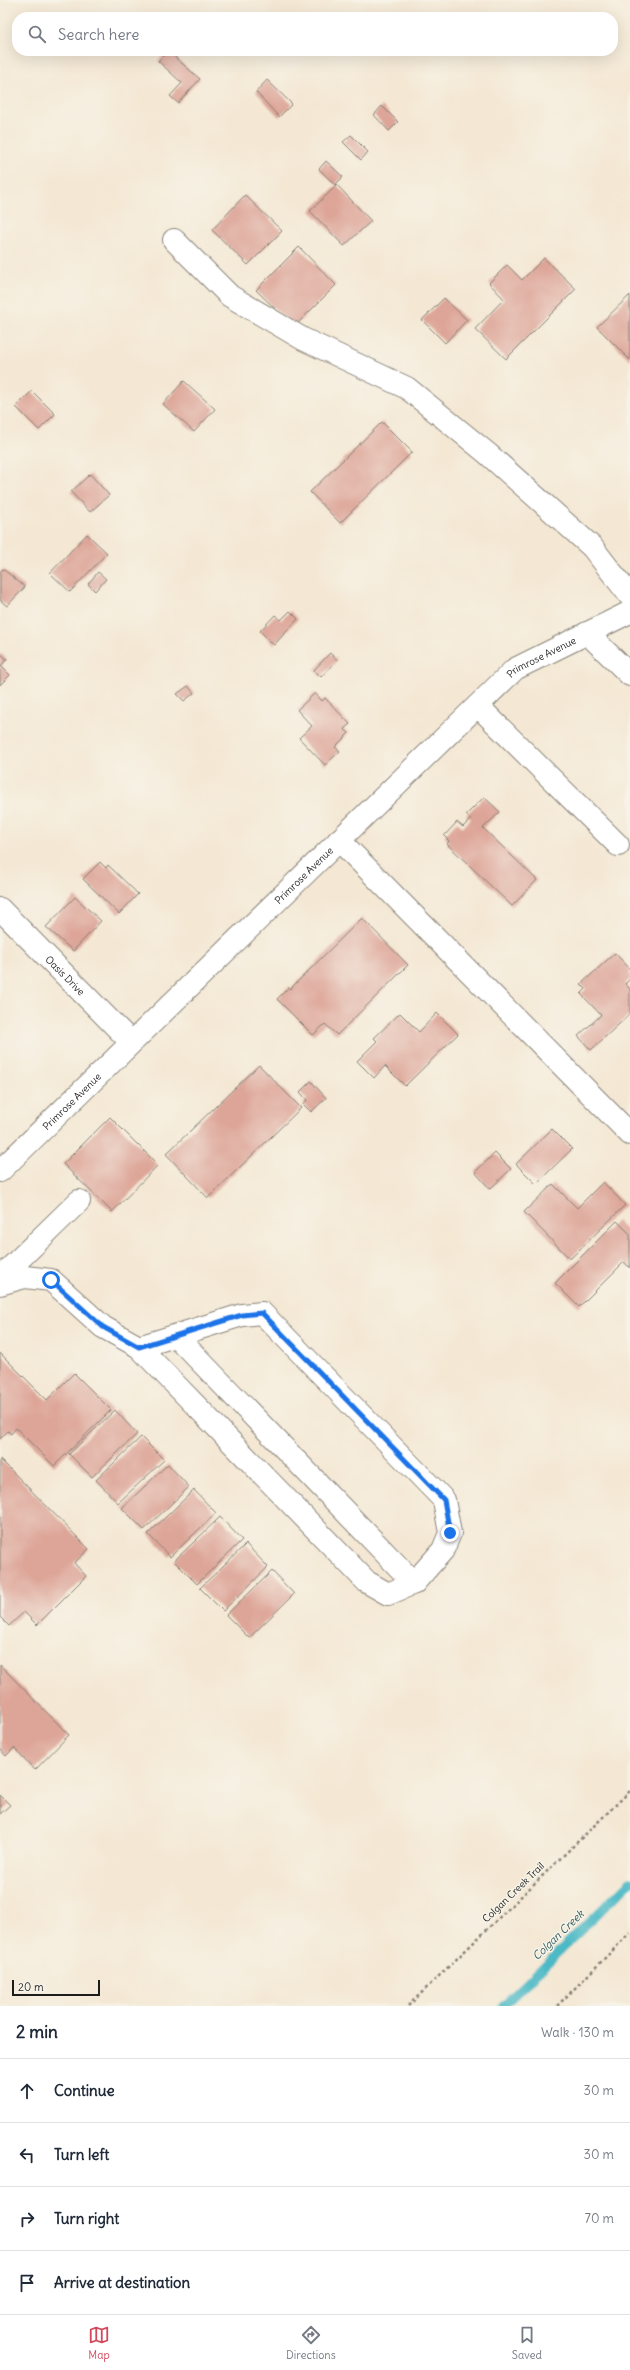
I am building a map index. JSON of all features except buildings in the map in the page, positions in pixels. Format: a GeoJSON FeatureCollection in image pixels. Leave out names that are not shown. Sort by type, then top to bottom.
{"type":"FeatureCollection","features":[{"type":"Feature","properties":{"kind":"street"},"geometry":{"type":"LineString","coordinates":[[174,240],[230,296],[303,339],[407,388],[488,454],[592,547],[630,596]]}},
{"type":"Feature","properties":{"kind":"street","name":"Primrose Avenue"},"geometry":{"type":"LineString","coordinates":[[0,1171],[515,669],[630,612]]}},
{"type":"Feature","properties":{"kind":"street"},"geometry":{"type":"LineString","coordinates":[[586,633],[630,675]]}},
{"type":"Feature","properties":{"kind":"street"},"geometry":{"type":"LineString","coordinates":[[478,706],[618,845]]}},
{"type":"Feature","properties":{"kind":"street"},"geometry":{"type":"LineString","coordinates":[[339,840],[630,1134]]}},
{"type":"Feature","properties":{"kind":"street","name":"Oasis Drive"},"geometry":{"type":"LineString","coordinates":[[0,909],[131,1042]]}},
{"type":"Feature","properties":{"kind":"street"},"geometry":{"type":"LineString","coordinates":[[0,1278],[78,1201]]}},
{"type":"Feature","properties":{"kind":"street"},"geometry":{"type":"LineString","coordinates":[[0,1284],[25,1277],[51,1280],[103,1327],[139,1347],[179,1390],[367,1582],[388,1594],[414,1582],[443,1550],[450,1533],[444,1500],[262,1313],[242,1315],[139,1347]]}},
{"type":"Feature","properties":{"kind":"street"},"geometry":{"type":"LineString","coordinates":[[176,1336],[414,1582]]}},
{"type":"Feature","properties":{"kind":"path","name":"Colgan Creek Trail"},"geometry":{"type":"LineString","coordinates":[[408,2006],[630,1791]]}},
{"type":"Feature","properties":{"kind":"path"},"geometry":{"type":"LineString","coordinates":[[557,2006],[630,1933]]}},
{"type":"Feature","properties":{"kind":"waterway","name":"Colgan Creek"},"geometry":{"type":"LineString","coordinates":[[503,2006],[630,1882]]}},
{"type":"Feature","properties":{"kind":"route"},"geometry":{"type":"LineString","coordinates":[[51,1280],[103,1327],[139,1347],[242,1315],[262,1313],[444,1500],[450,1533]]}}]}
